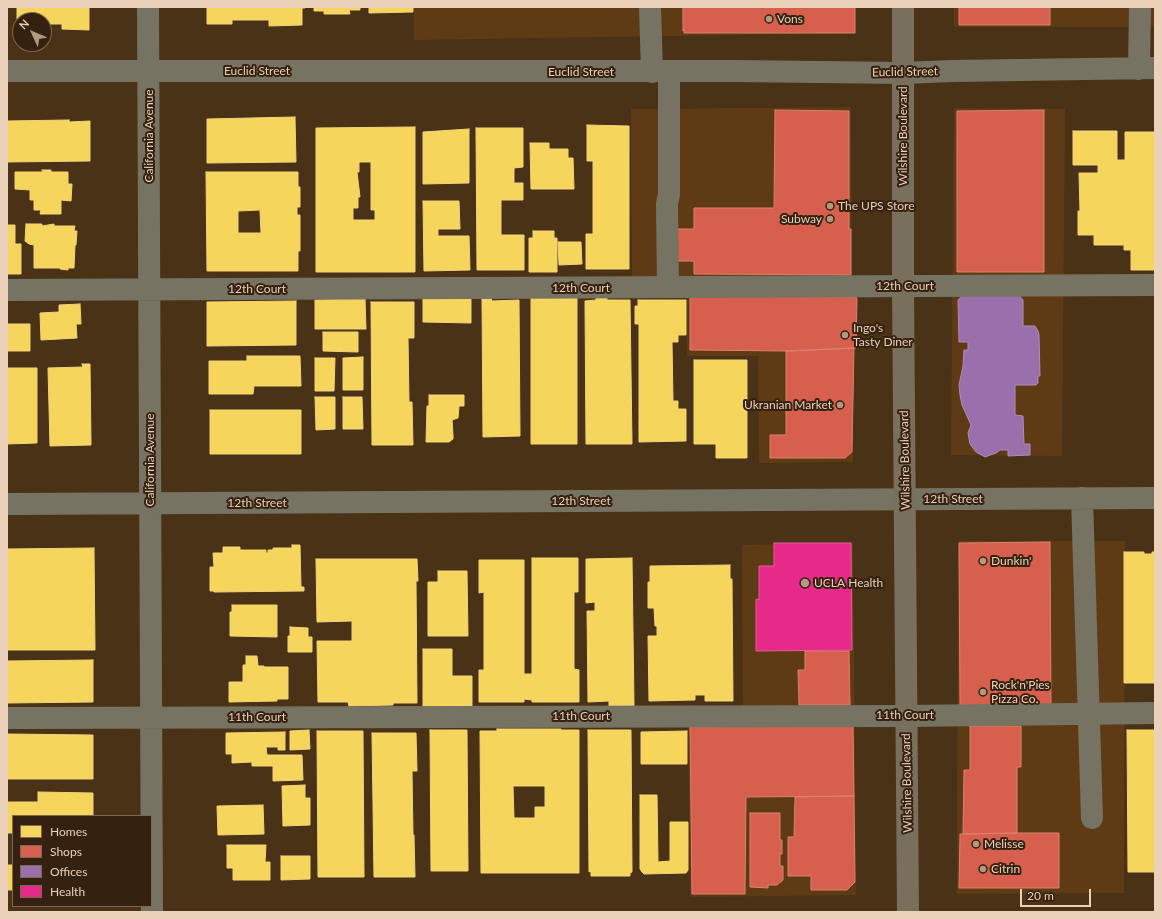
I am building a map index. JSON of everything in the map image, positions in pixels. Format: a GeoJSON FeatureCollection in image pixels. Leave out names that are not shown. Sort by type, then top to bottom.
{"type":"FeatureCollection","features":[{"type":"Feature","properties":{"kind":"main road","name":"Wilshire Boulevard"},"geometry":{"type":"LineString","coordinates":[[903,7],[903,286],[908,912]]}},
{"type":"Feature","properties":{"kind":"street","name":"California Avenue"},"geometry":{"type":"LineString","coordinates":[[148,7],[152,815]]}},
{"type":"Feature","properties":{"kind":"street"},"geometry":{"type":"LineString","coordinates":[[650,7],[660,72],[669,194],[667,204],[668,287]]}},
{"type":"Feature","properties":{"kind":"street"},"geometry":{"type":"LineString","coordinates":[[1140,7],[1147,69]]}},
{"type":"Feature","properties":{"kind":"street","name":"Euclid Street"},"geometry":{"type":"LineString","coordinates":[[7,71],[735,71],[903,73],[1147,69]]}},
{"type":"Feature","properties":{"kind":"street","name":"12th Court"},"geometry":{"type":"LineString","coordinates":[[7,290],[1155,285]]}},
{"type":"Feature","properties":{"kind":"street"},"geometry":{"type":"LineString","coordinates":[[1082,498],[1092,818]]}},
{"type":"Feature","properties":{"kind":"street","name":"12th Street"},"geometry":{"type":"LineString","coordinates":[[7,504],[1155,498]]}},
{"type":"Feature","properties":{"kind":"street","name":"11th Court"},"geometry":{"type":"LineString","coordinates":[[7,718],[1155,714]]}},
{"type":"Feature","properties":{"kind":"shaded area"},"geometry":{"type":"Polygon","coordinates":[[[414,7],[854,7],[855,33],[414,40],[414,7]]]}},
{"type":"Feature","properties":{"kind":"shaded area"},"geometry":{"type":"Polygon","coordinates":[[[954,7],[1155,7],[1155,27],[954,27],[954,7]]]}},
{"type":"Feature","properties":{"kind":"shaded area"},"geometry":{"type":"Polygon","coordinates":[[[851,107],[853,462],[759,463],[758,356],[687,356],[686,276],[632,277],[631,109],[851,107]]]}},
{"type":"Feature","properties":{"kind":"shaded area"},"geometry":{"type":"Polygon","coordinates":[[[954,108],[1065,109],[1062,456],[951,455],[954,108]]]}},
{"type":"Feature","properties":{"kind":"shaded area"},"geometry":{"type":"Polygon","coordinates":[[[958,541],[1125,541],[1124,893],[957,894],[958,541]]]}},
{"type":"Feature","properties":{"kind":"shaded area"},"geometry":{"type":"Polygon","coordinates":[[[853,543],[856,895],[690,897],[688,727],[743,726],[742,545],[853,543]]]}},
{"type":"Feature","properties":{"kind":"building: Homes"},"geometry":{"type":"Polygon","coordinates":[[[17,7],[89,7],[89,30],[62,29],[62,24],[52,24],[52,12],[17,12],[17,7]]]}},
{"type":"Feature","properties":{"kind":"building: Homes"},"geometry":{"type":"Polygon","coordinates":[[[207,7],[305,8],[302,8],[302,25],[269,26],[269,20],[232,20],[232,24],[207,24],[207,7]]]}},
{"type":"Feature","properties":{"kind":"building: Homes"},"geometry":{"type":"Polygon","coordinates":[[[314,7],[360,7],[360,10],[349,10],[350,14],[324,14],[324,11],[314,11],[314,7]]]}},
{"type":"Feature","properties":{"kind":"building: Homes"},"geometry":{"type":"Polygon","coordinates":[[[369,7],[413,7],[413,12],[369,13],[369,7]]]}},
{"type":"Feature","properties":{"kind":"building: Homes"},"geometry":{"type":"Polygon","coordinates":[[[295,117],[296,162],[207,163],[207,119],[295,117]]]}},
{"type":"Feature","properties":{"kind":"building: Homes"},"geometry":{"type":"Polygon","coordinates":[[[69,120],[69,122],[90,121],[90,161],[7,162],[7,121],[69,120]]]}},
{"type":"Feature","properties":{"kind":"building: Homes"},"geometry":{"type":"Polygon","coordinates":[[[587,125],[629,126],[629,269],[586,269],[586,234],[593,234],[593,161],[587,161],[587,125]]]}},
{"type":"Feature","properties":{"kind":"building: Homes"},"geometry":{"type":"Polygon","coordinates":[[[415,127],[415,272],[316,272],[316,128],[415,127]],[[359,162],[359,172],[357,172],[360,197],[358,197],[358,208],[353,208],[353,220],[375,220],[375,210],[371,210],[371,162],[359,162]]]}},
{"type":"Feature","properties":{"kind":"building: Homes"},"geometry":{"type":"Polygon","coordinates":[[[476,128],[523,128],[523,167],[514,168],[514,183],[523,183],[523,200],[501,200],[501,235],[524,235],[524,270],[477,270],[476,128]]]}},
{"type":"Feature","properties":{"kind":"building: Homes"},"geometry":{"type":"Polygon","coordinates":[[[469,129],[469,183],[423,184],[423,132],[469,129]]]}},
{"type":"Feature","properties":{"kind":"building: Homes"},"geometry":{"type":"Polygon","coordinates":[[[1073,131],[1117,131],[1117,160],[1125,160],[1125,132],[1155,132],[1155,270],[1131,270],[1131,250],[1124,250],[1124,245],[1094,245],[1094,235],[1078,235],[1078,211],[1080,211],[1079,173],[1098,173],[1098,165],[1073,165],[1073,131]]]}},
{"type":"Feature","properties":{"kind":"building: Homes"},"geometry":{"type":"Polygon","coordinates":[[[530,143],[549,143],[549,149],[568,149],[568,158],[573,158],[574,189],[531,189],[530,143]]]}},
{"type":"Feature","properties":{"kind":"building: Homes"},"geometry":{"type":"Polygon","coordinates":[[[42,170],[51,170],[51,172],[68,172],[68,184],[72,184],[71,201],[61,200],[61,214],[40,214],[41,210],[34,210],[34,200],[30,200],[30,190],[15,189],[15,172],[43,172],[42,170]]]}},
{"type":"Feature","properties":{"kind":"building: Homes"},"geometry":{"type":"Polygon","coordinates":[[[206,172],[298,172],[300,207],[297,207],[297,215],[300,215],[300,251],[298,251],[298,271],[207,271],[206,172]],[[260,210],[238,211],[238,233],[261,233],[260,210]]]}},
{"type":"Feature","properties":{"kind":"building: Homes"},"geometry":{"type":"Polygon","coordinates":[[[423,201],[459,201],[460,229],[438,229],[438,236],[469,236],[470,270],[424,271],[423,201]]]}},
{"type":"Feature","properties":{"kind":"building: Homes"},"geometry":{"type":"Polygon","coordinates":[[[26,224],[42,224],[42,226],[54,224],[54,226],[75,226],[74,231],[77,231],[74,268],[68,268],[68,270],[60,268],[34,268],[34,245],[25,241],[26,224]]]}},
{"type":"Feature","properties":{"kind":"building: Homes"},"geometry":{"type":"Polygon","coordinates":[[[7,225],[15,225],[15,244],[21,244],[21,274],[7,274],[7,225]]]}},
{"type":"Feature","properties":{"kind":"building: Homes"},"geometry":{"type":"Polygon","coordinates":[[[533,231],[554,231],[554,238],[557,238],[557,272],[529,272],[529,238],[533,238],[533,231]]]}},
{"type":"Feature","properties":{"kind":"building: Homes"},"geometry":{"type":"Polygon","coordinates":[[[558,242],[581,242],[582,264],[559,265],[558,242]]]}},
{"type":"Feature","properties":{"kind":"building: Homes"},"geometry":{"type":"Polygon","coordinates":[[[423,297],[471,297],[471,323],[423,322],[423,297]]]}},
{"type":"Feature","properties":{"kind":"building: Homes"},"geometry":{"type":"Polygon","coordinates":[[[531,297],[577,297],[577,444],[531,444],[531,297]]]}},
{"type":"Feature","properties":{"kind":"building: Homes"},"geometry":{"type":"Polygon","coordinates":[[[482,298],[491,298],[492,301],[519,300],[520,436],[483,437],[482,298]]]}},
{"type":"Feature","properties":{"kind":"building: Homes"},"geometry":{"type":"Polygon","coordinates":[[[596,298],[607,298],[607,300],[630,300],[632,444],[586,444],[585,301],[596,300],[596,298]]]}},
{"type":"Feature","properties":{"kind":"building: Homes"},"geometry":{"type":"Polygon","coordinates":[[[365,299],[366,329],[315,329],[315,300],[365,299]]]}},
{"type":"Feature","properties":{"kind":"building: Homes"},"geometry":{"type":"Polygon","coordinates":[[[638,300],[686,300],[686,335],[678,335],[678,342],[672,342],[673,401],[678,401],[678,409],[686,409],[686,441],[639,442],[639,324],[635,324],[635,306],[638,306],[638,300]]]}},
{"type":"Feature","properties":{"kind":"building: Homes"},"geometry":{"type":"Polygon","coordinates":[[[296,301],[296,345],[207,346],[207,302],[296,301]]]}},
{"type":"Feature","properties":{"kind":"building: Homes"},"geometry":{"type":"Polygon","coordinates":[[[371,302],[414,302],[414,338],[408,338],[409,402],[412,402],[413,445],[372,445],[371,302]]]}},
{"type":"Feature","properties":{"kind":"building: Homes"},"geometry":{"type":"Polygon","coordinates":[[[80,304],[81,324],[76,324],[77,338],[41,340],[40,313],[59,312],[59,305],[80,304]]]}},
{"type":"Feature","properties":{"kind":"building: Homes"},"geometry":{"type":"Polygon","coordinates":[[[7,324],[30,324],[30,351],[7,351],[7,324]]]}},
{"type":"Feature","properties":{"kind":"building: Homes"},"geometry":{"type":"Polygon","coordinates":[[[323,332],[358,332],[358,352],[323,351],[323,332]]]}},
{"type":"Feature","properties":{"kind":"building: Homes"},"geometry":{"type":"Polygon","coordinates":[[[247,356],[300,356],[301,386],[254,386],[253,394],[209,394],[209,361],[247,361],[247,356]]]}},
{"type":"Feature","properties":{"kind":"building: Homes"},"geometry":{"type":"Polygon","coordinates":[[[363,357],[363,390],[343,390],[343,358],[363,357]]]}},
{"type":"Feature","properties":{"kind":"building: Homes"},"geometry":{"type":"Polygon","coordinates":[[[315,358],[335,358],[334,391],[315,391],[315,358]]]}},
{"type":"Feature","properties":{"kind":"building: Homes"},"geometry":{"type":"Polygon","coordinates":[[[694,360],[747,360],[747,458],[716,458],[716,444],[694,444],[694,360]]]}},
{"type":"Feature","properties":{"kind":"building: Homes"},"geometry":{"type":"Polygon","coordinates":[[[82,364],[90,364],[91,445],[50,446],[48,368],[83,367],[82,364]]]}},
{"type":"Feature","properties":{"kind":"building: Homes"},"geometry":{"type":"Polygon","coordinates":[[[7,368],[37,368],[37,443],[7,444],[7,368]]]}},
{"type":"Feature","properties":{"kind":"building: Homes"},"geometry":{"type":"Polygon","coordinates":[[[429,395],[464,395],[464,406],[459,406],[458,418],[452,420],[453,439],[449,442],[426,442],[427,406],[429,406],[429,395]]]}},
{"type":"Feature","properties":{"kind":"building: Homes"},"geometry":{"type":"Polygon","coordinates":[[[315,397],[335,397],[335,429],[316,430],[315,397]]]}},
{"type":"Feature","properties":{"kind":"building: Homes"},"geometry":{"type":"Polygon","coordinates":[[[343,397],[362,397],[363,429],[343,429],[343,397]]]}},
{"type":"Feature","properties":{"kind":"building: Homes"},"geometry":{"type":"Polygon","coordinates":[[[210,410],[301,410],[301,454],[210,454],[210,410]]]}},
{"type":"Feature","properties":{"kind":"building: Homes"},"geometry":{"type":"Polygon","coordinates":[[[292,545],[300,545],[301,587],[304,587],[304,591],[210,591],[210,567],[214,567],[213,553],[223,553],[223,547],[240,547],[240,550],[266,550],[266,553],[268,553],[268,550],[273,550],[273,548],[292,548],[292,545]]]}},
{"type":"Feature","properties":{"kind":"building: Homes"},"geometry":{"type":"Polygon","coordinates":[[[94,548],[95,650],[7,650],[7,549],[94,548]]]}},
{"type":"Feature","properties":{"kind":"building: Homes"},"geometry":{"type":"Polygon","coordinates":[[[1124,552],[1144,552],[1144,554],[1152,554],[1152,552],[1155,552],[1155,683],[1124,683],[1124,552]]]}},
{"type":"Feature","properties":{"kind":"building: Homes"},"geometry":{"type":"Polygon","coordinates":[[[532,558],[578,558],[578,592],[574,592],[574,669],[579,670],[579,702],[532,702],[532,700],[524,699],[524,702],[479,702],[479,670],[484,670],[484,592],[479,593],[479,560],[524,560],[524,674],[532,674],[532,558]]]}},
{"type":"Feature","properties":{"kind":"building: Homes"},"geometry":{"type":"Polygon","coordinates":[[[632,558],[634,706],[609,706],[609,701],[588,702],[587,611],[595,611],[595,602],[586,603],[586,559],[632,558]]]}},
{"type":"Feature","properties":{"kind":"building: Homes"},"geometry":{"type":"Polygon","coordinates":[[[316,559],[417,559],[417,703],[349,706],[348,702],[318,702],[317,641],[352,641],[352,621],[317,622],[316,559]]]}},
{"type":"Feature","properties":{"kind":"building: Homes"},"geometry":{"type":"Polygon","coordinates":[[[730,565],[730,579],[732,579],[733,701],[705,701],[705,695],[695,695],[695,700],[649,701],[648,636],[657,636],[654,608],[648,608],[648,582],[650,582],[650,566],[730,565]]]}},
{"type":"Feature","properties":{"kind":"building: Homes"},"geometry":{"type":"Polygon","coordinates":[[[438,571],[467,571],[468,636],[428,636],[428,582],[438,582],[438,571]]]}},
{"type":"Feature","properties":{"kind":"building: Homes"},"geometry":{"type":"Polygon","coordinates":[[[232,605],[277,605],[277,637],[230,636],[230,612],[232,612],[232,605]]]}},
{"type":"Feature","properties":{"kind":"building: Homes"},"geometry":{"type":"Polygon","coordinates":[[[290,627],[308,628],[308,637],[312,637],[312,652],[288,652],[288,636],[290,636],[290,627]]]}},
{"type":"Feature","properties":{"kind":"building: Homes"},"geometry":{"type":"Polygon","coordinates":[[[423,649],[452,649],[452,676],[472,676],[472,706],[423,707],[423,649]]]}},
{"type":"Feature","properties":{"kind":"building: Homes"},"geometry":{"type":"Polygon","coordinates":[[[246,656],[257,656],[258,666],[288,667],[288,699],[277,699],[277,701],[229,702],[229,682],[243,682],[243,665],[246,665],[246,656]]]}},
{"type":"Feature","properties":{"kind":"building: Homes"},"geometry":{"type":"Polygon","coordinates":[[[93,660],[93,702],[7,703],[7,661],[93,660]]]}},
{"type":"Feature","properties":{"kind":"building: Homes"},"geometry":{"type":"Polygon","coordinates":[[[497,729],[579,730],[579,873],[481,873],[480,731],[497,731],[497,729]],[[513,786],[514,818],[535,818],[535,807],[545,807],[545,786],[513,786]]]}},
{"type":"Feature","properties":{"kind":"building: Homes"},"geometry":{"type":"Polygon","coordinates":[[[309,730],[310,749],[290,750],[290,731],[309,730]]]}},
{"type":"Feature","properties":{"kind":"building: Homes"},"geometry":{"type":"Polygon","coordinates":[[[430,730],[467,730],[468,871],[431,871],[430,730]]]}},
{"type":"Feature","properties":{"kind":"building: Homes"},"geometry":{"type":"Polygon","coordinates":[[[588,730],[631,730],[632,872],[630,873],[630,876],[591,876],[591,871],[589,872],[588,730]]]}},
{"type":"Feature","properties":{"kind":"building: Homes"},"geometry":{"type":"Polygon","coordinates":[[[1127,730],[1155,730],[1155,872],[1128,872],[1127,730]]]}},
{"type":"Feature","properties":{"kind":"building: Homes"},"geometry":{"type":"Polygon","coordinates":[[[317,731],[363,731],[364,877],[318,877],[317,731]]]}},
{"type":"Feature","properties":{"kind":"building: Homes"},"geometry":{"type":"Polygon","coordinates":[[[687,731],[687,764],[641,764],[641,732],[687,731]]]}},
{"type":"Feature","properties":{"kind":"building: Homes"},"geometry":{"type":"Polygon","coordinates":[[[285,732],[285,750],[278,750],[278,747],[266,747],[267,755],[302,755],[303,780],[273,781],[273,766],[252,766],[252,762],[232,763],[232,754],[226,754],[226,733],[285,732]]]}},
{"type":"Feature","properties":{"kind":"building: Homes"},"geometry":{"type":"Polygon","coordinates":[[[372,733],[416,733],[417,771],[412,771],[415,877],[374,877],[372,733]]]}},
{"type":"Feature","properties":{"kind":"building: Homes"},"geometry":{"type":"Polygon","coordinates":[[[7,734],[93,735],[93,779],[7,779],[7,734]]]}},
{"type":"Feature","properties":{"kind":"building: Homes"},"geometry":{"type":"Polygon","coordinates":[[[305,785],[305,798],[310,798],[310,825],[283,826],[282,786],[305,785]]]}},
{"type":"Feature","properties":{"kind":"building: Homes"},"geometry":{"type":"Polygon","coordinates":[[[38,792],[93,793],[93,815],[12,815],[12,833],[7,833],[7,802],[38,802],[38,792]]]}},
{"type":"Feature","properties":{"kind":"building: Homes"},"geometry":{"type":"Polygon","coordinates":[[[640,795],[657,795],[658,862],[670,861],[670,822],[688,822],[688,870],[686,873],[644,874],[640,869],[640,795]]]}},
{"type":"Feature","properties":{"kind":"building: Homes"},"geometry":{"type":"Polygon","coordinates":[[[263,805],[264,834],[218,835],[217,806],[263,805]]]}},
{"type":"Feature","properties":{"kind":"building: Homes"},"geometry":{"type":"Polygon","coordinates":[[[227,845],[266,845],[265,862],[270,862],[270,880],[233,880],[233,868],[227,868],[227,845]]]}},
{"type":"Feature","properties":{"kind":"building: Homes"},"geometry":{"type":"Polygon","coordinates":[[[281,856],[310,856],[310,879],[281,880],[281,856]]]}},
{"type":"Feature","properties":{"kind":"building: Homes"},"geometry":{"type":"Polygon","coordinates":[[[7,865],[12,865],[12,890],[7,890],[7,865]]]}},
{"type":"Feature","properties":{"kind":"building: Shops","name":"Vons"},"geometry":{"type":"Polygon","coordinates":[[[683,7],[855,7],[855,33],[684,33],[683,7]]]}},
{"type":"Feature","properties":{"kind":"building: Shops"},"geometry":{"type":"Polygon","coordinates":[[[959,7],[1050,7],[1050,25],[959,25],[959,7]]]}},
{"type":"Feature","properties":{"kind":"building: Shops"},"geometry":{"type":"Polygon","coordinates":[[[775,110],[849,111],[849,229],[851,229],[851,275],[694,274],[694,261],[673,261],[673,229],[694,229],[694,208],[774,208],[775,110]]]}},
{"type":"Feature","properties":{"kind":"building: Shops"},"geometry":{"type":"Polygon","coordinates":[[[1044,110],[1044,272],[957,272],[957,111],[1044,110]]]}},
{"type":"Feature","properties":{"kind":"building: Shops"},"geometry":{"type":"Polygon","coordinates":[[[690,296],[856,297],[856,348],[786,351],[690,350],[690,296]]]}},
{"type":"Feature","properties":{"kind":"building: Shops"},"geometry":{"type":"Polygon","coordinates":[[[854,348],[852,452],[845,458],[770,458],[770,435],[786,435],[786,351],[854,348]]]}},
{"type":"Feature","properties":{"kind":"building: Shops"},"geometry":{"type":"Polygon","coordinates":[[[1050,542],[1051,705],[960,705],[959,543],[1050,542]]]}},
{"type":"Feature","properties":{"kind":"building: Shops"},"geometry":{"type":"Polygon","coordinates":[[[805,651],[849,651],[850,705],[799,705],[798,670],[805,670],[805,651]]]}},
{"type":"Feature","properties":{"kind":"building: Shops"},"geometry":{"type":"Polygon","coordinates":[[[853,725],[854,796],[746,797],[745,894],[692,894],[690,727],[853,725]]]}},
{"type":"Feature","properties":{"kind":"building: Shops"},"geometry":{"type":"Polygon","coordinates":[[[970,726],[1021,726],[1021,767],[1017,767],[1017,833],[963,834],[964,770],[970,770],[970,726]]]}},
{"type":"Feature","properties":{"kind":"building: Shops"},"geometry":{"type":"Polygon","coordinates":[[[854,796],[855,882],[847,890],[811,890],[811,876],[788,876],[788,837],[794,837],[795,797],[854,796]]]}},
{"type":"Feature","properties":{"kind":"building: Shops"},"geometry":{"type":"Polygon","coordinates":[[[750,813],[780,813],[780,840],[782,840],[782,854],[780,854],[780,866],[783,866],[783,880],[777,885],[768,885],[768,888],[750,887],[750,813]]]}},
{"type":"Feature","properties":{"kind":"building: Shops"},"geometry":{"type":"Polygon","coordinates":[[[1059,833],[1059,888],[959,888],[960,834],[1059,833]]]}},
{"type":"Feature","properties":{"kind":"building: Offices"},"geometry":{"type":"Polygon","coordinates":[[[964,294],[1018,294],[1023,300],[1023,326],[1035,326],[1038,331],[1040,376],[1038,376],[1038,383],[1036,385],[1015,385],[1015,415],[1023,416],[1024,444],[1030,444],[1030,455],[1008,456],[1008,450],[1000,450],[985,457],[976,452],[970,444],[968,433],[971,425],[962,405],[959,385],[963,366],[964,350],[968,350],[968,342],[959,342],[958,300],[964,294]]]}},
{"type":"Feature","properties":{"kind":"building: Health","name":"UCLA Health"},"geometry":{"type":"Polygon","coordinates":[[[774,543],[851,543],[852,650],[756,651],[756,599],[759,600],[759,566],[774,566],[774,543]]]}},
{"type":"Feature","properties":{"kind":"place","name":"Vons"},"geometry":{"type":"Point","coordinates":[769,19]}},
{"type":"Feature","properties":{"kind":"place","name":"The UPS Store"},"geometry":{"type":"Point","coordinates":[830,206]}},
{"type":"Feature","properties":{"kind":"place","name":"Subway"},"geometry":{"type":"Point","coordinates":[830,219]}},
{"type":"Feature","properties":{"kind":"place","name":"Ingo's Tasty Diner"},"geometry":{"type":"Point","coordinates":[845,335]}},
{"type":"Feature","properties":{"kind":"place","name":"Ukranian Market"},"geometry":{"type":"Point","coordinates":[840,405]}},
{"type":"Feature","properties":{"kind":"place","name":"Dunkin'"},"geometry":{"type":"Point","coordinates":[983,561]}},
{"type":"Feature","properties":{"kind":"place","name":"UCLA Health"},"geometry":{"type":"Point","coordinates":[805,583]}},
{"type":"Feature","properties":{"kind":"place","name":"Rock'n'Pies Pizza Co."},"geometry":{"type":"Point","coordinates":[983,692]}},
{"type":"Feature","properties":{"kind":"place","name":"Melisse"},"geometry":{"type":"Point","coordinates":[976,844]}},
{"type":"Feature","properties":{"kind":"place","name":"Citrin"},"geometry":{"type":"Point","coordinates":[983,869]}}]}
